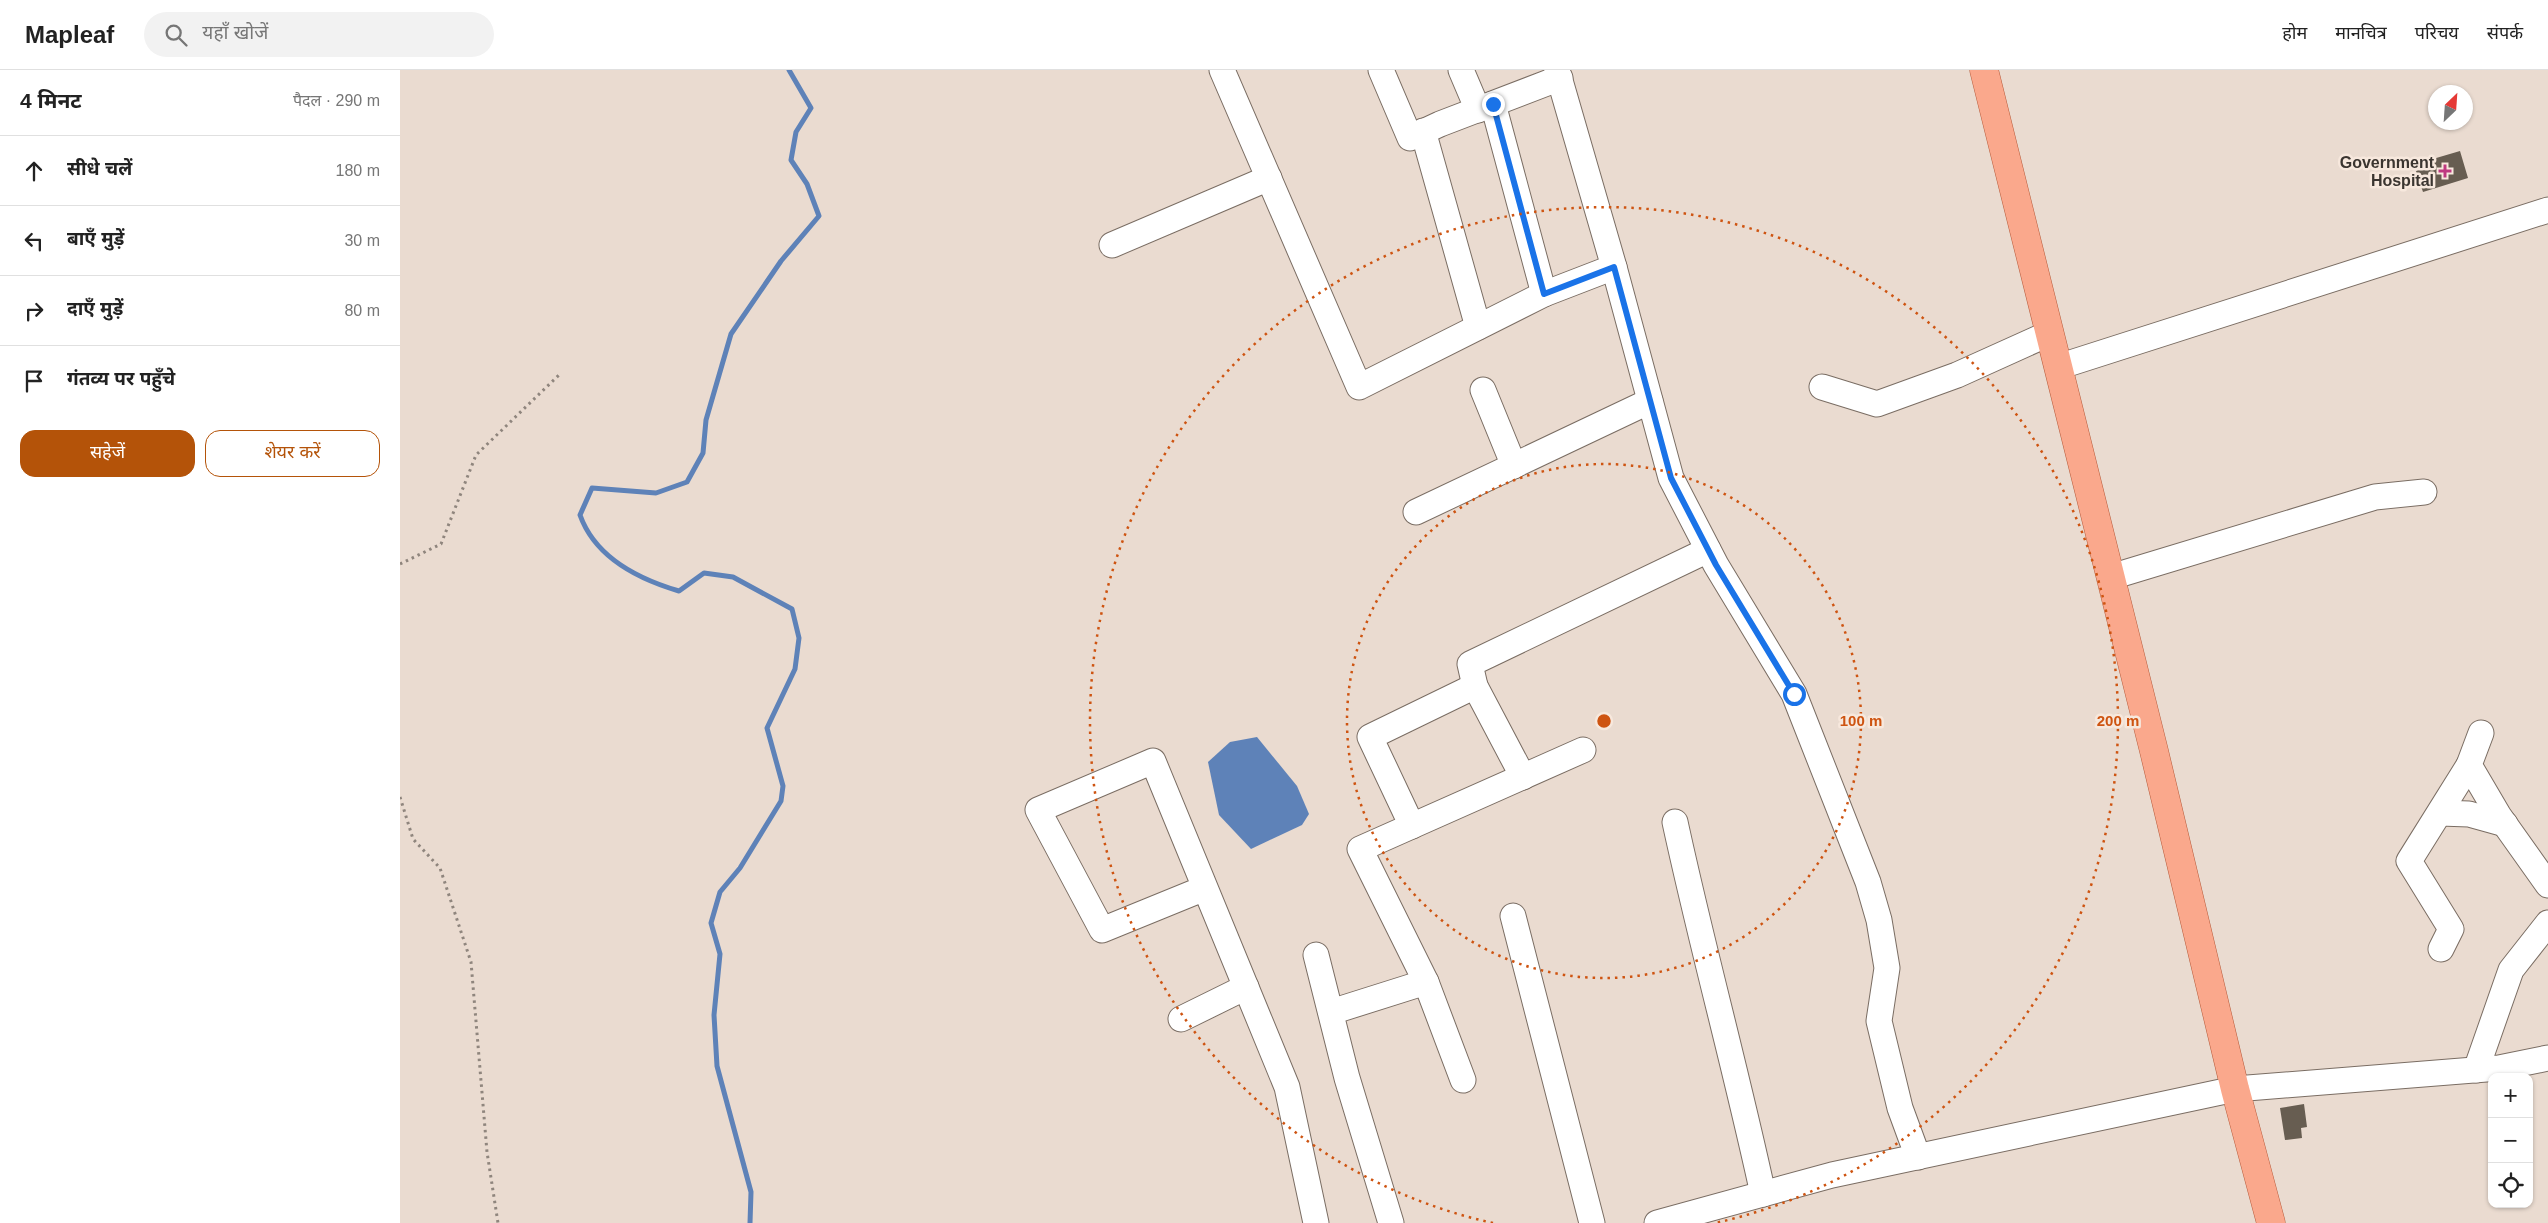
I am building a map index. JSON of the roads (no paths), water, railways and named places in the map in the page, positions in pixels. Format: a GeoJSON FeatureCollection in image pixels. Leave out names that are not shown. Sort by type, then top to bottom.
{"type":"FeatureCollection","features":[{"type":"Feature","properties":{"kind":"main road"},"geometry":{"type":"LineString","coordinates":[[1984,70],[2111,577],[2235,1089],[2271,1223]]}},
{"type":"Feature","properties":{"kind":"street"},"geometry":{"type":"LineString","coordinates":[[1222,70],[1359,387],[1544,294],[1614,267]]}},
{"type":"Feature","properties":{"kind":"street"},"geometry":{"type":"LineString","coordinates":[[1381,70],[1410,138],[1558,74],[1614,267],[1671,478],[1708,550],[1794,694],[1868,882],[1880,920],[1887,968],[1879,1021],[1900,1108],[1918,1157]]}},
{"type":"Feature","properties":{"kind":"street"},"geometry":{"type":"LineString","coordinates":[[1461,70],[1485,107],[1544,294]]}},
{"type":"Feature","properties":{"kind":"street"},"geometry":{"type":"LineString","coordinates":[[1423,131],[1478,327]]}},
{"type":"Feature","properties":{"kind":"street"},"geometry":{"type":"LineString","coordinates":[[1112,245],[1269,178]]}},
{"type":"Feature","properties":{"kind":"street"},"geometry":{"type":"LineString","coordinates":[[2058,367],[2548,210]]}},
{"type":"Feature","properties":{"kind":"street"},"geometry":{"type":"LineString","coordinates":[[1822,387],[1877,404],[1957,374],[2050,333]]}},
{"type":"Feature","properties":{"kind":"street"},"geometry":{"type":"LineString","coordinates":[[1483,390],[1514,466]]}},
{"type":"Feature","properties":{"kind":"street"},"geometry":{"type":"LineString","coordinates":[[1416,512],[1650,401]]}},
{"type":"Feature","properties":{"kind":"street"},"geometry":{"type":"LineString","coordinates":[[2111,577],[2375,497],[2424,492]]}},
{"type":"Feature","properties":{"kind":"street"},"geometry":{"type":"LineString","coordinates":[[1523,777],[1475,686],[1470,664],[1708,550]]}},
{"type":"Feature","properties":{"kind":"street"},"geometry":{"type":"LineString","coordinates":[[1412,826],[1370,737],[1475,686]]}},
{"type":"Feature","properties":{"kind":"street"},"geometry":{"type":"LineString","coordinates":[[2440,949],[2451,928],[2409,861],[2469,764],[2481,733]]}},
{"type":"Feature","properties":{"kind":"street"},"geometry":{"type":"LineString","coordinates":[[1463,1080],[1426,982],[1360,849],[1583,750]]}},
{"type":"Feature","properties":{"kind":"street"},"geometry":{"type":"LineString","coordinates":[[1205,888],[1102,930],[1038,810],[1153,761],[1287,1086],[1316,1223]]}},
{"type":"Feature","properties":{"kind":"street"},"geometry":{"type":"LineString","coordinates":[[2469,764],[2504,824],[2548,885]]}},
{"type":"Feature","properties":{"kind":"street"},"geometry":{"type":"LineString","coordinates":[[2440,813],[2469,814],[2504,824]]}},
{"type":"Feature","properties":{"kind":"street"},"geometry":{"type":"LineString","coordinates":[[1675,822],[1698,929],[1732,1057],[1763,1194]]}},
{"type":"Feature","properties":{"kind":"street"},"geometry":{"type":"LineString","coordinates":[[1512,916],[1592,1223]]}},
{"type":"Feature","properties":{"kind":"street"},"geometry":{"type":"LineString","coordinates":[[2476,1070],[2511,970],[2548,923]]}},
{"type":"Feature","properties":{"kind":"street"},"geometry":{"type":"LineString","coordinates":[[1316,955],[1347,1078],[1390,1223]]}},
{"type":"Feature","properties":{"kind":"street"},"geometry":{"type":"LineString","coordinates":[[1331,1012],[1426,982]]}},
{"type":"Feature","properties":{"kind":"street"},"geometry":{"type":"LineString","coordinates":[[1181,1019],[1246,987]]}},
{"type":"Feature","properties":{"kind":"street"},"geometry":{"type":"LineString","coordinates":[[1657,1223],[1832,1176],[2235,1089],[2499,1068],[2548,1058]]}},
{"type":"Feature","properties":{"kind":"water"},"geometry":{"type":"Polygon","coordinates":[[[1257,737],[1297,786],[1309,814],[1302,825],[1251,849],[1219,815],[1208,762],[1230,742],[1257,737]]]}},
{"type":"Feature","properties":{"kind":"waterway"},"geometry":{"type":"LineString","coordinates":[[750,1223],[751,1192],[717,1066],[714,1015],[720,954],[711,923],[720,892],[740,868],[781,801],[783,786],[767,728],[795,669],[799,638],[792,609],[733,577],[704,573],[679,591],[634,573],[607,554],[596,543],[580,515],[592,488],[656,493],[687,482],[703,453],[706,420],[731,334],[781,261],[819,216],[807,184],[791,160],[796,132],[811,108],[789,70]]}},
{"type":"Feature","properties":{"kind":"place","name":"Government Hospital"},"geometry":{"type":"Point","coordinates":[2445,171]}}]}
